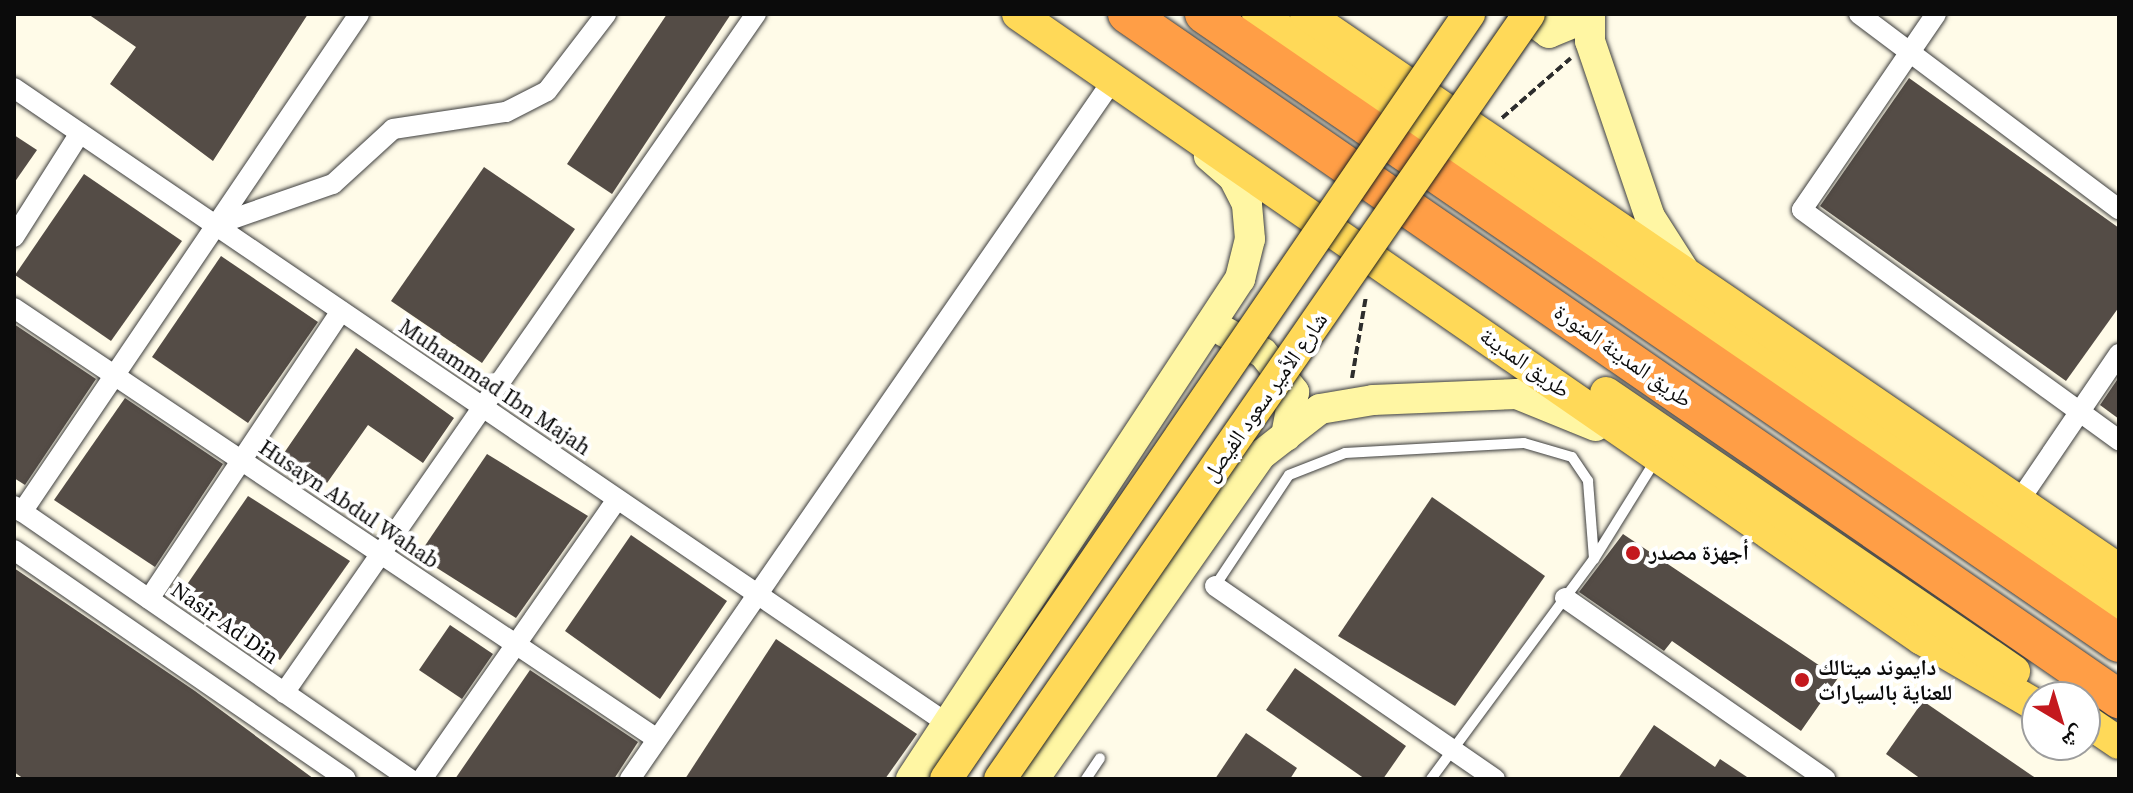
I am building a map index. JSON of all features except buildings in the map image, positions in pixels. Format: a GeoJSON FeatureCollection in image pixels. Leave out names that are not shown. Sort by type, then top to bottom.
{"type":"FeatureCollection","features":[{"type":"Feature","properties":{"kind":"highway","name":"طريق المدينة المنورة"},"geometry":{"type":"LineString","coordinates":[[1127,14],[2119,699]]}},
{"type":"Feature","properties":{"kind":"highway","name":"طريق المدينة المنورة"},"geometry":{"type":"LineString","coordinates":[[1204,14],[2119,643]]}},
{"type":"Feature","properties":{"kind":"main road","name":"طريق المدينة"},"geometry":{"type":"LineString","coordinates":[[1018,14],[1922,639],[2021,697]]}},
{"type":"Feature","properties":{"kind":"main road"},"geometry":{"type":"LineString","coordinates":[[1057,14],[1336,210],[2029,681]]}},
{"type":"Feature","properties":{"kind":"main road"},"geometry":{"type":"LineString","coordinates":[[1258,14],[2119,605]]}},
{"type":"Feature","properties":{"kind":"main road"},"geometry":{"type":"LineString","coordinates":[[1306,14],[2119,570]]}},
{"type":"Feature","properties":{"kind":"main road"},"geometry":{"type":"LineString","coordinates":[[946,779],[1469,14]]}},
{"type":"Feature","properties":{"kind":"main road","name":"شارع الأمير سعود الفيصل"},"geometry":{"type":"LineString","coordinates":[[1000,779],[1376,237],[1526,14]]}},
{"type":"Feature","properties":{"kind":"main road"},"geometry":{"type":"LineString","coordinates":[[2101,731],[2119,743]]}},
{"type":"Feature","properties":{"kind":"main road"},"geometry":{"type":"LineString","coordinates":[[2101,743],[2119,754]]}},
{"type":"Feature","properties":{"kind":"street"},"geometry":{"type":"LineString","coordinates":[[18,509],[117,377],[215,225],[359,14]]}},
{"type":"Feature","properties":{"kind":"street"},"geometry":{"type":"LineString","coordinates":[[215,225],[333,184],[393,129],[506,112],[547,91],[606,14]]}},
{"type":"Feature","properties":{"kind":"street"},"geometry":{"type":"LineString","coordinates":[[284,693],[378,552],[483,408],[756,14]]}},
{"type":"Feature","properties":{"kind":"street"},"geometry":{"type":"LineString","coordinates":[[1526,14],[1549,33],[1590,24],[1650,217],[1685,272]]}},
{"type":"Feature","properties":{"kind":"street"},"geometry":{"type":"LineString","coordinates":[[1859,14],[2119,209]]}},
{"type":"Feature","properties":{"kind":"street"},"geometry":{"type":"LineString","coordinates":[[1936,14],[1802,210],[2119,440]]}},
{"type":"Feature","properties":{"kind":"street"},"geometry":{"type":"LineString","coordinates":[[630,779],[1113,80],[1233,177],[1247,204],[1250,239],[1240,279],[1197,350],[911,779]]}},
{"type":"Feature","properties":{"kind":"street","name":"Muhammad Ibn Majah"},"geometry":{"type":"LineString","coordinates":[[14,88],[948,724]]}},
{"type":"Feature","properties":{"kind":"street"},"geometry":{"type":"LineString","coordinates":[[14,237],[80,133]]}},
{"type":"Feature","properties":{"kind":"street","name":"Husayn Abdul Wahab"},"geometry":{"type":"LineString","coordinates":[[14,308],[657,739]]}},
{"type":"Feature","properties":{"kind":"street"},"geometry":{"type":"LineString","coordinates":[[149,599],[341,311]]}},
{"type":"Feature","properties":{"kind":"street"},"geometry":{"type":"LineString","coordinates":[[1197,350],[1227,331],[1263,353],[1294,392],[1286,436]]}},
{"type":"Feature","properties":{"kind":"street"},"geometry":{"type":"LineString","coordinates":[[2019,501],[2119,354]]}},
{"type":"Feature","properties":{"kind":"street"},"geometry":{"type":"LineString","coordinates":[[1034,779],[1261,455],[1320,409],[1348,404],[1517,394],[1658,456]]}},
{"type":"Feature","properties":{"kind":"street"},"geometry":{"type":"LineString","coordinates":[[422,779],[617,499]]}},
{"type":"Feature","properties":{"kind":"street","name":"Nasir Ad Din"},"geometry":{"type":"LineString","coordinates":[[18,509],[410,779]]}},
{"type":"Feature","properties":{"kind":"street"},"geometry":{"type":"LineString","coordinates":[[14,550],[346,779]]}},
{"type":"Feature","properties":{"kind":"street"},"geometry":{"type":"LineString","coordinates":[[1215,586],[1495,779]]}},
{"type":"Feature","properties":{"kind":"street"},"geometry":{"type":"LineString","coordinates":[[1565,598],[1821,778]]}},
{"type":"Feature","properties":{"kind":"lane"},"geometry":{"type":"LineString","coordinates":[[1215,586],[1289,475],[1345,453],[1524,443],[1572,457],[1588,481],[1594,559]]}},
{"type":"Feature","properties":{"kind":"lane"},"geometry":{"type":"LineString","coordinates":[[1431,779],[1594,559],[1658,456]]}},
{"type":"Feature","properties":{"kind":"lane"},"geometry":{"type":"LineString","coordinates":[[1086,779],[1100,758]]}},
{"type":"Feature","properties":{"kind":"path"},"geometry":{"type":"LineString","coordinates":[[1496,124],[1590,24]]}},
{"type":"Feature","properties":{"kind":"path"},"geometry":{"type":"LineString","coordinates":[[1348,404],[1368,283]]}},
{"type":"Feature","properties":{"kind":"place","name":"أجهزة مصدر"},"geometry":{"type":"Point","coordinates":[1633,553]}},
{"type":"Feature","properties":{"kind":"place","name":"دايموند ميتالك للعناية بالسيارات"},"geometry":{"type":"Point","coordinates":[1802,680]}}]}
